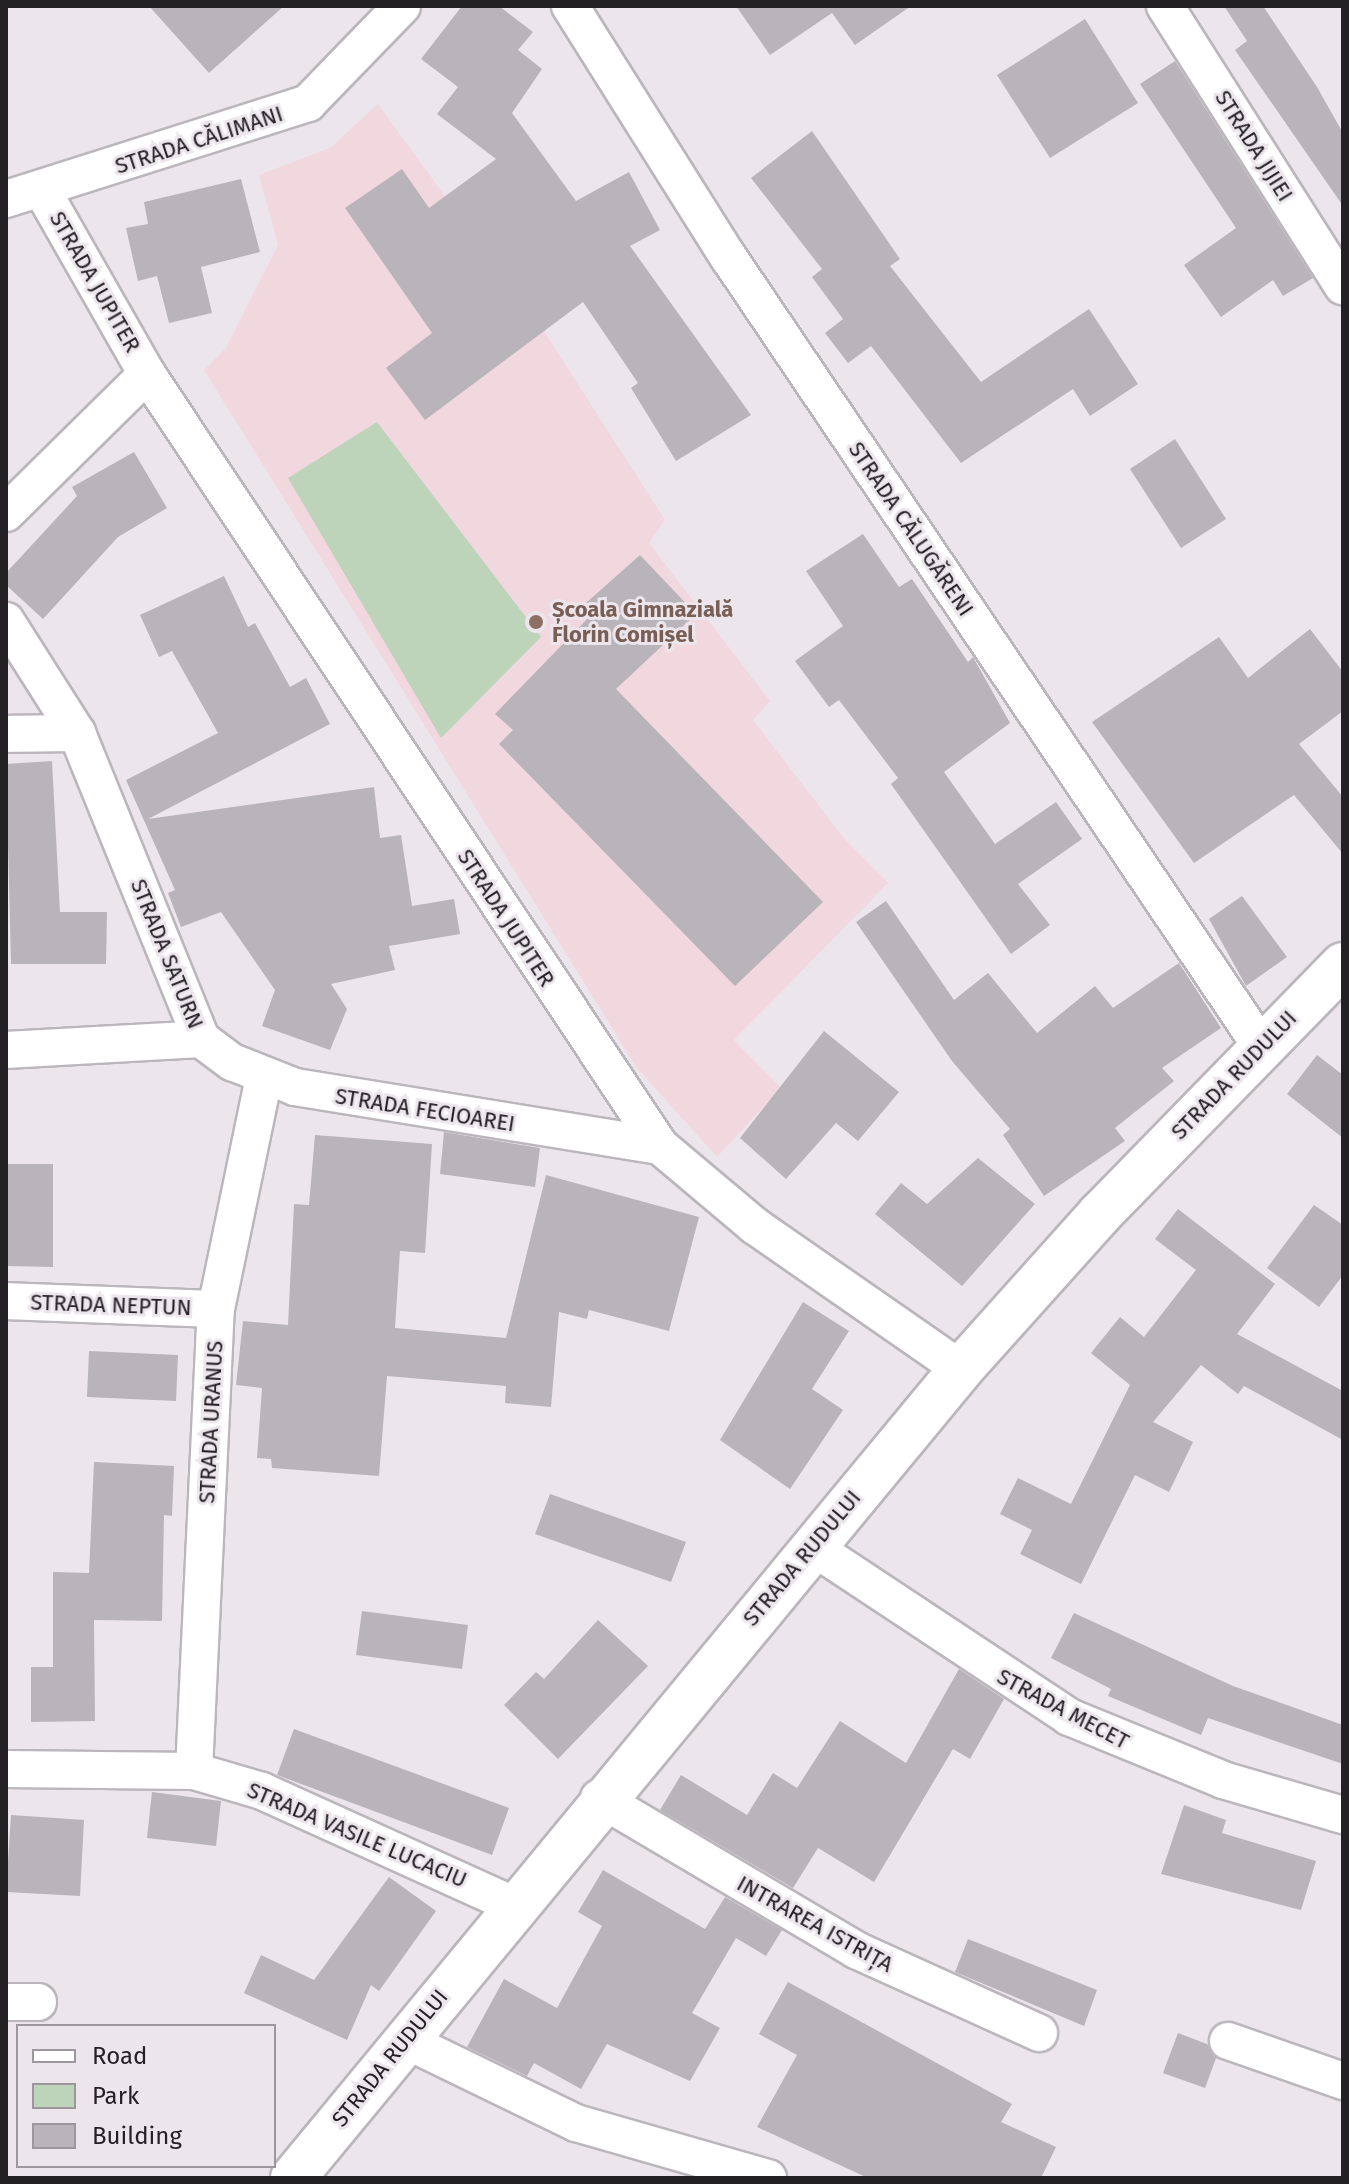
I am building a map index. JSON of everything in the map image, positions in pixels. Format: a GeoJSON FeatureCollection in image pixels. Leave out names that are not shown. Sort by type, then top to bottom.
{"type":"FeatureCollection","features":[{"type":"Feature","properties":{"kind":"main road","name":"STRADA RUDULUI"},"geometry":{"type":"LineString","coordinates":[[293,2178],[599,1798],[961,1369],[1261,1046],[1343,965]]}},
{"type":"Feature","properties":{"kind":"street","name":"STRADA CĂLIMANI"},"geometry":{"type":"LineString","coordinates":[[6,199],[308,103],[402,6]]}},
{"type":"Feature","properties":{"kind":"street","name":"STRADA CĂLUGĂRENI"},"geometry":{"type":"LineString","coordinates":[[570,6],[729,258],[1261,1046]]}},
{"type":"Feature","properties":{"kind":"street","name":"STRADA JIJIEI"},"geometry":{"type":"LineString","coordinates":[[1165,6],[1343,286]]}},
{"type":"Feature","properties":{"kind":"street","name":"STRADA JUPITER"},"geometry":{"type":"LineString","coordinates":[[42,190],[147,374],[660,1146],[755,1226],[961,1369]]}},
{"type":"Feature","properties":{"kind":"street","name":"STRADA JUPITER"},"geometry":{"type":"LineString","coordinates":[[6,513],[147,374]]}},
{"type":"Feature","properties":{"kind":"street"},"geometry":{"type":"LineString","coordinates":[[6,621],[77,733]]}},
{"type":"Feature","properties":{"kind":"street"},"geometry":{"type":"LineString","coordinates":[[6,734],[77,733]]}},
{"type":"Feature","properties":{"kind":"street","name":"STRADA SATURN"},"geometry":{"type":"LineString","coordinates":[[6,1050],[201,1039],[77,733]]}},
{"type":"Feature","properties":{"kind":"street","name":"STRADA FECIOAREI"},"geometry":{"type":"LineString","coordinates":[[201,1039],[264,1077],[348,1099],[660,1146]]}},
{"type":"Feature","properties":{"kind":"street","name":"STRADA URANUS"},"geometry":{"type":"LineString","coordinates":[[194,1771],[216,1309],[264,1077]]}},
{"type":"Feature","properties":{"kind":"street","name":"STRADA NEPTUN"},"geometry":{"type":"LineString","coordinates":[[6,1301],[216,1309]]}},
{"type":"Feature","properties":{"kind":"street","name":"STRADA MECET"},"geometry":{"type":"LineString","coordinates":[[811,1546],[1069,1717],[1196,1770],[1343,1815]]}},
{"type":"Feature","properties":{"kind":"street","name":"STRADA VASILE LUCACIU"},"geometry":{"type":"LineString","coordinates":[[6,1769],[194,1771],[262,1791],[513,1905]]}},
{"type":"Feature","properties":{"kind":"street","name":"INTRAREA ISTRIȚA"},"geometry":{"type":"LineString","coordinates":[[599,1798],[856,1950],[1039,2033]]}},
{"type":"Feature","properties":{"kind":"street"},"geometry":{"type":"LineString","coordinates":[[405,2040],[576,2123],[768,2178]]}},
{"type":"Feature","properties":{"kind":"street"},"geometry":{"type":"LineString","coordinates":[[1228,2041],[1343,2081]]}},
{"type":"Feature","properties":{"kind":"shaded area","name":"Școala Gimnazială Florin Comișel"},"geometry":{"type":"Polygon","coordinates":[[[378,104],[549,339],[665,520],[649,543],[770,701],[753,720],[843,837],[888,883],[734,1040],[781,1088],[717,1157],[637,1068],[204,370],[226,348],[278,245],[259,175],[330,148],[378,104]]]}},
{"type":"Feature","properties":{"kind":"green space"},"geometry":{"type":"Polygon","coordinates":[[[377,422],[541,637],[441,738],[288,478],[377,422]]]}},
{"type":"Feature","properties":{"kind":"building"},"geometry":{"type":"Polygon","coordinates":[[[149,6],[284,6],[209,73],[149,6]]]}},
{"type":"Feature","properties":{"kind":"building"},"geometry":{"type":"Polygon","coordinates":[[[462,6],[499,6],[533,32],[518,50],[542,69],[512,113],[576,201],[629,172],[660,230],[630,246],[751,415],[676,461],[631,388],[638,383],[583,302],[425,420],[386,368],[432,333],[345,208],[402,169],[429,208],[496,159],[437,114],[458,87],[421,59],[462,6]]]}},
{"type":"Feature","properties":{"kind":"building"},"geometry":{"type":"Polygon","coordinates":[[[736,6],[911,6],[855,45],[832,13],[770,55],[736,6]]]}},
{"type":"Feature","properties":{"kind":"building"},"geometry":{"type":"Polygon","coordinates":[[[1224,6],[1263,6],[1317,87],[1343,133],[1343,206],[1235,50],[1247,41],[1224,6]]]}},
{"type":"Feature","properties":{"kind":"building"},"geometry":{"type":"Polygon","coordinates":[[[1085,19],[1138,103],[1050,158],[997,75],[1085,19]]]}},
{"type":"Feature","properties":{"kind":"building"},"geometry":{"type":"Polygon","coordinates":[[[1175,61],[1313,278],[1283,296],[1273,280],[1221,317],[1184,265],[1236,228],[1140,84],[1175,61]]]}},
{"type":"Feature","properties":{"kind":"building"},"geometry":{"type":"Polygon","coordinates":[[[812,131],[900,259],[890,266],[981,382],[1089,309],[1138,384],[1090,416],[1073,389],[961,463],[871,346],[848,363],[825,333],[843,319],[812,277],[822,269],[751,178],[812,131]]]}},
{"type":"Feature","properties":{"kind":"building"},"geometry":{"type":"Polygon","coordinates":[[[241,179],[260,252],[201,267],[212,313],[169,323],[157,276],[138,281],[126,228],[148,224],[144,202],[241,179]]]}},
{"type":"Feature","properties":{"kind":"building"},"geometry":{"type":"Polygon","coordinates":[[[1175,439],[1226,519],[1181,548],[1130,469],[1175,439]]]}},
{"type":"Feature","properties":{"kind":"building"},"geometry":{"type":"Polygon","coordinates":[[[134,452],[167,508],[118,537],[43,619],[6,585],[6,573],[77,496],[72,487],[134,452]]]}},
{"type":"Feature","properties":{"kind":"building"},"geometry":{"type":"Polygon","coordinates":[[[863,534],[899,587],[912,579],[968,662],[973,657],[1010,723],[944,772],[995,844],[1056,802],[1082,839],[1018,884],[1050,925],[1011,954],[891,784],[898,778],[839,700],[829,707],[795,661],[843,626],[806,571],[863,534]]]}},
{"type":"Feature","properties":{"kind":"building","name":"Școala Gimnazială Florin Comișel"},"geometry":{"type":"Polygon","coordinates":[[[640,555],[696,614],[616,689],[823,902],[735,986],[499,744],[513,730],[495,714],[592,614],[586,603],[640,555]]]}},
{"type":"Feature","properties":{"kind":"building"},"geometry":{"type":"Polygon","coordinates":[[[224,576],[248,627],[255,623],[290,687],[306,678],[330,724],[148,819],[374,787],[380,838],[401,835],[412,906],[454,899],[460,934],[389,946],[395,970],[331,984],[347,1009],[330,1050],[262,1026],[275,990],[221,912],[181,927],[168,893],[175,890],[126,780],[218,733],[172,651],[159,657],[140,615],[224,576]]]}},
{"type":"Feature","properties":{"kind":"building"},"geometry":{"type":"Polygon","coordinates":[[[1310,629],[1343,672],[1343,711],[1299,744],[1343,797],[1343,854],[1294,795],[1194,863],[1092,722],[1219,637],[1248,678],[1310,629]]]}},
{"type":"Feature","properties":{"kind":"building"},"geometry":{"type":"Polygon","coordinates":[[[52,761],[60,912],[107,912],[106,964],[11,964],[6,764],[52,761]]]}},
{"type":"Feature","properties":{"kind":"building"},"geometry":{"type":"Polygon","coordinates":[[[1242,896],[1287,957],[1246,986],[1209,919],[1242,896]]]}},
{"type":"Feature","properties":{"kind":"building"},"geometry":{"type":"Polygon","coordinates":[[[886,901],[954,1000],[988,973],[1037,1033],[1095,986],[1113,1008],[1179,963],[1221,1028],[1162,1068],[1174,1081],[1115,1128],[1125,1141],[1044,1196],[1003,1135],[1010,1129],[952,1061],[856,922],[886,901]]]}},
{"type":"Feature","properties":{"kind":"building"},"geometry":{"type":"Polygon","coordinates":[[[824,1031],[899,1092],[858,1141],[836,1123],[786,1179],[740,1138],[824,1031]]]}},
{"type":"Feature","properties":{"kind":"building"},"geometry":{"type":"Polygon","coordinates":[[[1317,1055],[1343,1075],[1343,1138],[1287,1094],[1317,1055]]]}},
{"type":"Feature","properties":{"kind":"building"},"geometry":{"type":"Polygon","coordinates":[[[444,1132],[540,1148],[535,1187],[440,1174],[444,1132]]]}},
{"type":"Feature","properties":{"kind":"building"},"geometry":{"type":"Polygon","coordinates":[[[315,1135],[432,1144],[425,1253],[400,1251],[395,1328],[506,1338],[546,1175],[699,1217],[669,1331],[589,1310],[587,1319],[559,1312],[551,1407],[505,1403],[506,1386],[387,1376],[379,1476],[272,1468],[271,1459],[257,1458],[262,1388],[236,1385],[243,1321],[288,1325],[294,1204],[309,1205],[315,1135]]]}},
{"type":"Feature","properties":{"kind":"building"},"geometry":{"type":"Polygon","coordinates":[[[978,1158],[1035,1204],[962,1286],[875,1214],[901,1183],[927,1204],[978,1158]]]}},
{"type":"Feature","properties":{"kind":"building"},"geometry":{"type":"Polygon","coordinates":[[[6,1164],[53,1164],[53,1267],[6,1266],[6,1164]]]}},
{"type":"Feature","properties":{"kind":"building"},"geometry":{"type":"Polygon","coordinates":[[[1314,1205],[1343,1225],[1343,1275],[1319,1307],[1267,1268],[1314,1205]]]}},
{"type":"Feature","properties":{"kind":"building"},"geometry":{"type":"Polygon","coordinates":[[[1178,1209],[1275,1284],[1237,1334],[1343,1391],[1343,1440],[1244,1386],[1238,1394],[1201,1365],[1153,1422],[1193,1442],[1169,1492],[1135,1475],[1081,1584],[1020,1554],[1032,1530],[1000,1514],[1018,1478],[1071,1504],[1130,1385],[1091,1353],[1120,1317],[1144,1337],[1196,1270],[1155,1239],[1178,1209]]]}},
{"type":"Feature","properties":{"kind":"building"},"geometry":{"type":"Polygon","coordinates":[[[803,1302],[849,1331],[812,1389],[843,1410],[790,1489],[720,1440],[803,1302]]]}},
{"type":"Feature","properties":{"kind":"building"},"geometry":{"type":"Polygon","coordinates":[[[89,1351],[178,1355],[176,1401],[87,1397],[89,1351]]]}},
{"type":"Feature","properties":{"kind":"building"},"geometry":{"type":"Polygon","coordinates":[[[94,1462],[174,1466],[172,1516],[164,1515],[162,1621],[94,1620],[95,1721],[31,1722],[31,1667],[53,1667],[53,1572],[89,1573],[94,1462]]]}},
{"type":"Feature","properties":{"kind":"building"},"geometry":{"type":"Polygon","coordinates":[[[550,1494],[686,1542],[671,1582],[535,1534],[550,1494]]]}},
{"type":"Feature","properties":{"kind":"building"},"geometry":{"type":"Polygon","coordinates":[[[362,1611],[468,1625],[462,1669],[356,1655],[362,1611]]]}},
{"type":"Feature","properties":{"kind":"building"},"geometry":{"type":"Polygon","coordinates":[[[1074,1613],[1233,1686],[1343,1725],[1343,1764],[1208,1718],[1201,1735],[1108,1696],[1111,1689],[1051,1658],[1074,1613]]]}},
{"type":"Feature","properties":{"kind":"building"},"geometry":{"type":"Polygon","coordinates":[[[598,1620],[648,1666],[558,1759],[504,1705],[536,1672],[544,1679],[598,1620]]]}},
{"type":"Feature","properties":{"kind":"building"},"geometry":{"type":"Polygon","coordinates":[[[959,1669],[1004,1699],[970,1759],[953,1749],[874,1882],[818,1848],[793,1888],[660,1810],[681,1775],[747,1815],[773,1773],[797,1788],[840,1721],[906,1763],[959,1669]]]}},
{"type":"Feature","properties":{"kind":"building"},"geometry":{"type":"Polygon","coordinates":[[[294,1729],[509,1808],[492,1855],[277,1775],[294,1729]]]}},
{"type":"Feature","properties":{"kind":"building"},"geometry":{"type":"Polygon","coordinates":[[[152,1792],[221,1801],[216,1846],[147,1838],[152,1792]]]}},
{"type":"Feature","properties":{"kind":"building"},"geometry":{"type":"Polygon","coordinates":[[[1184,1805],[1226,1820],[1222,1833],[1316,1861],[1301,1910],[1161,1874],[1184,1805]]]}},
{"type":"Feature","properties":{"kind":"building"},"geometry":{"type":"Polygon","coordinates":[[[11,1815],[84,1820],[80,1896],[6,1892],[11,1815]]]}},
{"type":"Feature","properties":{"kind":"building"},"geometry":{"type":"Polygon","coordinates":[[[603,1870],[705,1929],[725,1897],[782,1930],[766,1956],[736,1938],[692,2013],[720,2028],[690,2081],[607,2044],[581,2089],[534,2063],[527,2076],[467,2047],[504,1979],[557,2008],[602,1926],[578,1912],[603,1870]]]}},
{"type":"Feature","properties":{"kind":"building"},"geometry":{"type":"Polygon","coordinates":[[[389,1877],[436,1911],[379,1991],[371,1985],[347,2040],[244,1993],[261,1955],[314,1980],[389,1877]]]}},
{"type":"Feature","properties":{"kind":"building"},"geometry":{"type":"Polygon","coordinates":[[[968,1939],[1097,1990],[1084,2026],[955,1972],[968,1939]]]}},
{"type":"Feature","properties":{"kind":"building"},"geometry":{"type":"Polygon","coordinates":[[[788,1982],[1012,2104],[1001,2122],[1056,2147],[1041,2178],[868,2178],[757,2127],[797,2055],[759,2034],[788,1982]]]}},
{"type":"Feature","properties":{"kind":"building"},"geometry":{"type":"Polygon","coordinates":[[[1178,2033],[1207,2044],[1216,2058],[1205,2088],[1163,2073],[1178,2033]]]}},
{"type":"Feature","properties":{"kind":"place","name":"Școala Gimnazială Florin Comișel"},"geometry":{"type":"Point","coordinates":[536,622]}}]}
